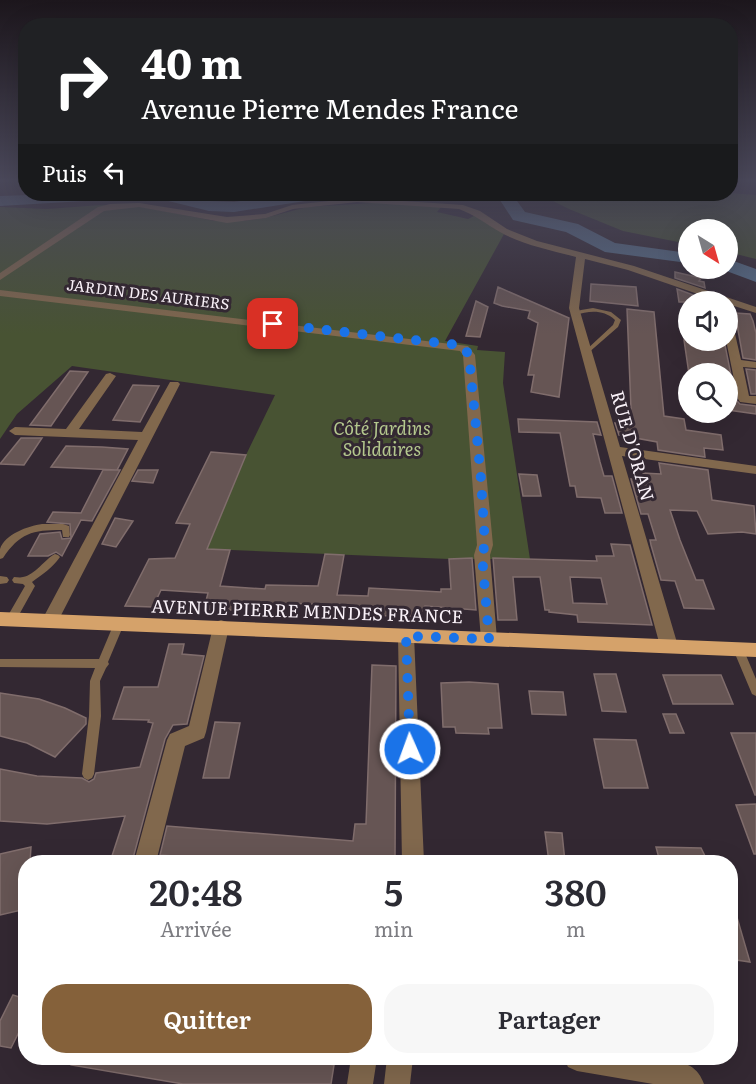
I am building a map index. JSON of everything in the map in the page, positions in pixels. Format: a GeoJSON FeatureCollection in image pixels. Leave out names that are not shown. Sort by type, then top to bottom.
{"type":"FeatureCollection","features":[{"type":"Feature","properties":{"kind":"main road","name":"AVENUE PIERRE MENDES FRANCE"},"geometry":{"type":"LineString","coordinates":[[5,619],[756,650]]}},
{"type":"Feature","properties":{"kind":"street"},"geometry":{"type":"LineString","coordinates":[[0,277],[66,233]]}},
{"type":"Feature","properties":{"kind":"street"},"geometry":{"type":"LineString","coordinates":[[508,233],[534,243],[631,268],[696,291]]}},
{"type":"Feature","properties":{"kind":"street","name":"RUE D'ORAN"},"geometry":{"type":"LineString","coordinates":[[581,255],[573,308],[669,645]]}},
{"type":"Feature","properties":{"kind":"street","name":"JARDIN DES AURIERS"},"geometry":{"type":"LineString","coordinates":[[0,293],[464,348],[469,355],[481,479],[485,544],[482,555],[489,639]]}},
{"type":"Feature","properties":{"kind":"street"},"geometry":{"type":"LineString","coordinates":[[738,305],[756,310]]}},
{"type":"Feature","properties":{"kind":"street"},"geometry":{"type":"LineString","coordinates":[[733,351],[736,363]]}},
{"type":"Feature","properties":{"kind":"street"},"geometry":{"type":"LineString","coordinates":[[738,363],[756,365]]}},
{"type":"Feature","properties":{"kind":"street"},"geometry":{"type":"LineString","coordinates":[[738,372],[744,399],[756,400]]}},
{"type":"Feature","properties":{"kind":"street"},"geometry":{"type":"LineString","coordinates":[[70,433],[110,376]]}},
{"type":"Feature","properties":{"kind":"street"},"geometry":{"type":"LineString","coordinates":[[50,620],[174,384]]}},
{"type":"Feature","properties":{"kind":"street"},"geometry":{"type":"LineString","coordinates":[[15,431],[145,436]]}},
{"type":"Feature","properties":{"kind":"street"},"geometry":{"type":"LineString","coordinates":[[615,451],[756,470]]}},
{"type":"Feature","properties":{"kind":"street"},"geometry":{"type":"LineString","coordinates":[[147,855],[177,740],[197,732],[221,627]]}},
{"type":"Feature","properties":{"kind":"street"},"geometry":{"type":"LineString","coordinates":[[406,636],[413,855]]}},
{"type":"Feature","properties":{"kind":"street"},"geometry":{"type":"LineString","coordinates":[[360,1084],[363,1065]]}},
{"type":"Feature","properties":{"kind":"street"},"geometry":{"type":"LineString","coordinates":[[397,1084],[399,1065]]}},
{"type":"Feature","properties":{"kind":"street"},"geometry":{"type":"LineString","coordinates":[[618,1065],[682,1076],[691,1084]]}},
{"type":"Feature","properties":{"kind":"lane"},"geometry":{"type":"LineString","coordinates":[[575,313],[591,309],[602,311],[613,315],[618,321],[616,326],[586,352]]}},
{"type":"Feature","properties":{"kind":"lane"},"geometry":{"type":"LineString","coordinates":[[0,556],[15,537],[30,528],[63,527],[66,528],[66,535]]}},
{"type":"Feature","properties":{"kind":"lane"},"geometry":{"type":"LineString","coordinates":[[5,619],[30,586],[21,580],[46,567],[55,556]]}},
{"type":"Feature","properties":{"kind":"lane"},"geometry":{"type":"LineString","coordinates":[[88,774],[95,716],[95,681],[119,624]]}},
{"type":"Feature","properties":{"kind":"lane"},"geometry":{"type":"LineString","coordinates":[[738,649],[756,692]]}},
{"type":"Feature","properties":{"kind":"lane"},"geometry":{"type":"LineString","coordinates":[[0,663],[104,664]]}},
{"type":"Feature","properties":{"kind":"green space","name":"Côté Jardins Solidaires"},"geometry":{"type":"Polygon","coordinates":[[[0,233],[504,234],[445,341],[478,346],[477,350],[505,352],[503,383],[530,559],[449,559],[207,549],[246,455],[275,395],[72,366],[17,414],[0,439],[0,233]]]}},
{"type":"Feature","properties":{"kind":"green space"},"geometry":{"type":"Polygon","coordinates":[[[631,233],[678,233],[678,242],[631,233]]]}},
{"type":"Feature","properties":{"kind":"green space"},"geometry":{"type":"Polygon","coordinates":[[[738,233],[756,233],[756,259],[738,254],[738,233]]]}},
{"type":"Feature","properties":{"kind":"building"},"geometry":{"type":"Polygon","coordinates":[[[678,279],[700,279],[699,281],[704,282],[705,288],[678,279]]]}},
{"type":"Feature","properties":{"kind":"building"},"geometry":{"type":"Polygon","coordinates":[[[591,284],[636,287],[638,306],[590,301],[591,284]]]}},
{"type":"Feature","properties":{"kind":"building"},"geometry":{"type":"Polygon","coordinates":[[[498,287],[569,318],[559,397],[531,392],[534,375],[528,375],[538,323],[528,318],[530,311],[494,303],[498,287]]]}},
{"type":"Feature","properties":{"kind":"building"},"geometry":{"type":"Polygon","coordinates":[[[476,301],[488,307],[480,337],[466,336],[476,301]]]}},
{"type":"Feature","properties":{"kind":"building"},"geometry":{"type":"Polygon","coordinates":[[[627,309],[654,312],[664,416],[678,418],[678,423],[685,423],[686,430],[721,435],[723,450],[704,448],[705,457],[658,450],[657,442],[619,435],[615,423],[625,423],[626,408],[631,409],[627,309]]]}},
{"type":"Feature","properties":{"kind":"building"},"geometry":{"type":"Polygon","coordinates":[[[738,313],[750,314],[756,333],[756,360],[743,358],[738,330],[738,313]]]}},
{"type":"Feature","properties":{"kind":"building"},"geometry":{"type":"Polygon","coordinates":[[[686,351],[726,351],[729,363],[687,363],[686,351]]]}},
{"type":"Feature","properties":{"kind":"building"},"geometry":{"type":"Polygon","coordinates":[[[746,369],[756,370],[756,394],[751,394],[746,369]]]}},
{"type":"Feature","properties":{"kind":"building"},"geometry":{"type":"Polygon","coordinates":[[[70,371],[88,372],[51,426],[30,425],[70,371]]]}},
{"type":"Feature","properties":{"kind":"building"},"geometry":{"type":"Polygon","coordinates":[[[133,385],[159,386],[140,422],[113,420],[133,385]]]}},
{"type":"Feature","properties":{"kind":"building"},"geometry":{"type":"Polygon","coordinates":[[[738,402],[756,406],[756,414],[738,411],[738,402]]]}},
{"type":"Feature","properties":{"kind":"building"},"geometry":{"type":"Polygon","coordinates":[[[518,419],[597,422],[601,435],[593,434],[600,462],[604,476],[612,476],[622,513],[605,513],[601,498],[577,497],[575,486],[570,486],[560,433],[519,432],[518,419]]]}},
{"type":"Feature","properties":{"kind":"building"},"geometry":{"type":"Polygon","coordinates":[[[21,438],[42,438],[24,465],[0,464],[21,438]]]}},
{"type":"Feature","properties":{"kind":"building"},"geometry":{"type":"Polygon","coordinates":[[[66,446],[128,449],[117,470],[51,467],[66,446]]]}},
{"type":"Feature","properties":{"kind":"building"},"geometry":{"type":"Polygon","coordinates":[[[211,452],[246,455],[207,549],[230,550],[220,586],[265,589],[266,585],[318,586],[325,554],[344,555],[337,595],[368,596],[369,588],[441,592],[441,589],[451,589],[449,559],[472,558],[476,610],[425,606],[424,611],[419,611],[419,617],[366,615],[367,610],[288,603],[287,607],[261,605],[260,611],[204,609],[208,593],[161,590],[153,607],[125,606],[149,559],[175,558],[190,524],[176,523],[211,452]]]}},
{"type":"Feature","properties":{"kind":"building"},"geometry":{"type":"Polygon","coordinates":[[[659,463],[708,470],[712,500],[754,506],[756,534],[742,532],[708,534],[697,511],[670,510],[696,580],[703,580],[714,609],[684,608],[675,581],[661,580],[650,540],[656,540],[648,514],[641,514],[631,479],[644,479],[643,473],[661,474],[659,463]]]}},
{"type":"Feature","properties":{"kind":"building"},"geometry":{"type":"Polygon","coordinates":[[[103,470],[120,470],[92,521],[81,520],[62,556],[56,552],[48,556],[28,556],[40,534],[60,532],[62,539],[71,538],[70,524],[47,522],[53,512],[81,513],[103,470]]]}},
{"type":"Feature","properties":{"kind":"building"},"geometry":{"type":"Polygon","coordinates":[[[138,470],[158,470],[153,483],[132,481],[138,470]]]}},
{"type":"Feature","properties":{"kind":"building"},"geometry":{"type":"Polygon","coordinates":[[[519,474],[537,475],[541,496],[523,496],[519,474]]]}},
{"type":"Feature","properties":{"kind":"building"},"geometry":{"type":"Polygon","coordinates":[[[115,518],[133,521],[116,547],[102,544],[115,518]]]}},
{"type":"Feature","properties":{"kind":"building"},"geometry":{"type":"Polygon","coordinates":[[[611,544],[630,545],[652,625],[578,622],[577,615],[549,612],[545,610],[540,577],[513,577],[517,620],[498,620],[493,558],[597,561],[596,556],[614,556],[611,544]],[[570,577],[573,603],[607,604],[601,578],[570,577]]]}},
{"type":"Feature","properties":{"kind":"building"},"geometry":{"type":"Polygon","coordinates":[[[169,644],[184,644],[182,654],[204,656],[187,724],[173,725],[165,739],[134,855],[112,855],[125,816],[47,824],[0,821],[0,769],[37,776],[82,778],[89,782],[94,779],[96,773],[140,767],[153,723],[148,722],[149,720],[113,719],[124,687],[158,687],[169,644]]]}},
{"type":"Feature","properties":{"kind":"building"},"geometry":{"type":"Polygon","coordinates":[[[372,665],[396,666],[395,855],[160,855],[167,826],[353,841],[355,824],[366,824],[372,665]]]}},
{"type":"Feature","properties":{"kind":"building"},"geometry":{"type":"Polygon","coordinates":[[[594,674],[616,674],[626,712],[602,711],[594,674]]]}},
{"type":"Feature","properties":{"kind":"building"},"geometry":{"type":"Polygon","coordinates":[[[663,675],[721,675],[733,704],[673,704],[663,675]]]}},
{"type":"Feature","properties":{"kind":"building"},"geometry":{"type":"Polygon","coordinates":[[[441,683],[498,684],[502,728],[488,728],[489,734],[456,733],[455,727],[443,727],[441,683]]]}},
{"type":"Feature","properties":{"kind":"building"},"geometry":{"type":"Polygon","coordinates":[[[529,691],[563,692],[566,715],[532,714],[529,691]]]}},
{"type":"Feature","properties":{"kind":"building"},"geometry":{"type":"Polygon","coordinates":[[[0,693],[39,699],[65,708],[86,718],[86,724],[55,757],[27,743],[0,736],[0,693]]]}},
{"type":"Feature","properties":{"kind":"building"},"geometry":{"type":"Polygon","coordinates":[[[663,714],[676,714],[684,733],[670,733],[663,714]]]}},
{"type":"Feature","properties":{"kind":"building"},"geometry":{"type":"Polygon","coordinates":[[[215,722],[240,723],[229,778],[203,778],[215,722]]]}},
{"type":"Feature","properties":{"kind":"building"},"geometry":{"type":"Polygon","coordinates":[[[731,733],[756,733],[756,795],[755,795],[731,733]]]}},
{"type":"Feature","properties":{"kind":"building"},"geometry":{"type":"Polygon","coordinates":[[[594,739],[636,740],[648,788],[604,788],[594,739]]]}},
{"type":"Feature","properties":{"kind":"building"},"geometry":{"type":"Polygon","coordinates":[[[756,804],[756,854],[754,854],[736,805],[756,804]]]}},
{"type":"Feature","properties":{"kind":"building"},"geometry":{"type":"Polygon","coordinates":[[[545,832],[562,833],[564,855],[548,855],[545,832]]]}},
{"type":"Feature","properties":{"kind":"building"},"geometry":{"type":"Polygon","coordinates":[[[31,847],[30,855],[18,855],[18,911],[0,915],[0,854],[31,847]]]}},
{"type":"Feature","properties":{"kind":"building"},"geometry":{"type":"Polygon","coordinates":[[[656,847],[701,848],[704,855],[658,855],[656,847]]]}},
{"type":"Feature","properties":{"kind":"building"},"geometry":{"type":"Polygon","coordinates":[[[738,921],[750,962],[738,960],[738,921]]]}},
{"type":"Feature","properties":{"kind":"building"},"geometry":{"type":"Polygon","coordinates":[[[13,995],[18,997],[18,1034],[11,1048],[0,1046],[0,1021],[13,995]]]}},
{"type":"Feature","properties":{"kind":"building"},"geometry":{"type":"Polygon","coordinates":[[[71,1065],[334,1065],[331,1084],[183,1084],[71,1065]]]}},
{"type":"Feature","properties":{"kind":"waterway"},"geometry":{"type":"LineString","coordinates":[[581,233],[611,248],[678,257]]}},
{"type":"Feature","properties":{"kind":"waterway"},"geometry":{"type":"LineString","coordinates":[[738,269],[756,276]]}},
{"type":"Feature","properties":{"kind":"route"},"geometry":{"type":"LineString","coordinates":[[273,324],[458,345],[464,348],[469,355],[481,479],[485,544],[482,555],[489,639],[406,636],[410,749]]}}]}
